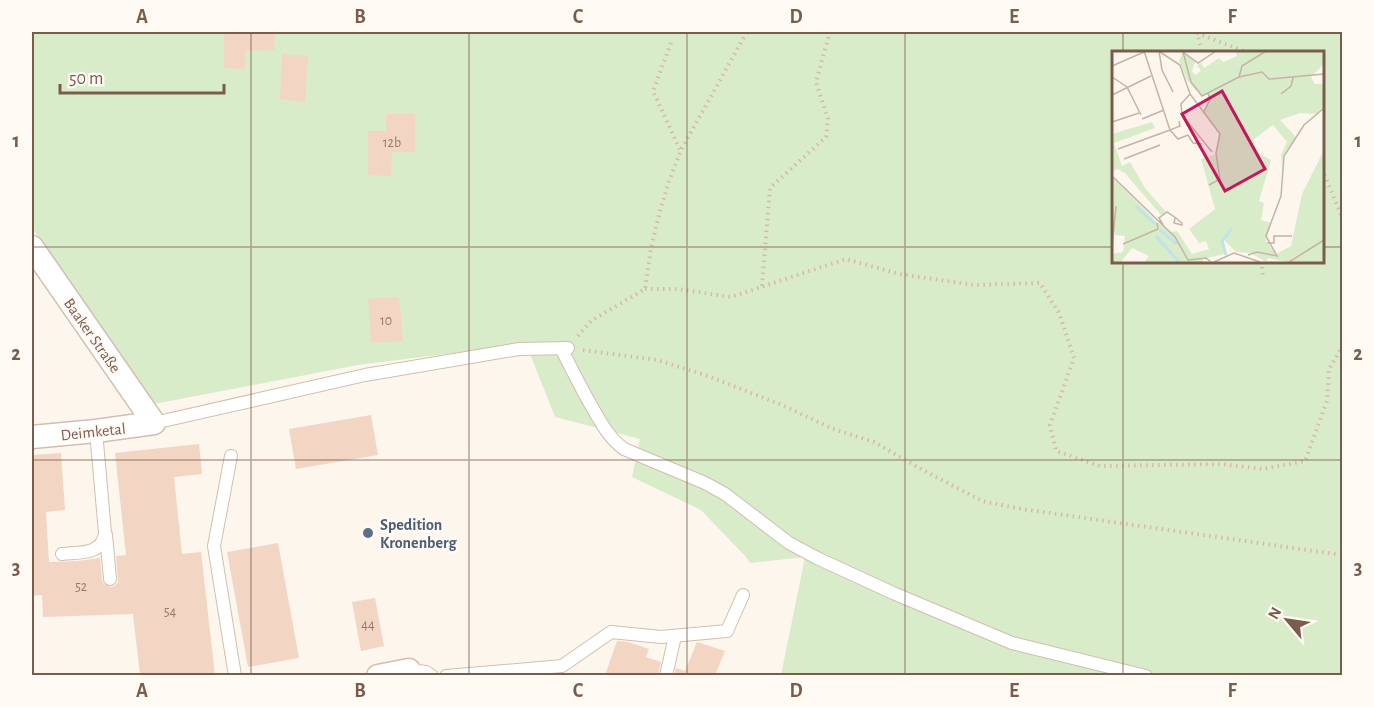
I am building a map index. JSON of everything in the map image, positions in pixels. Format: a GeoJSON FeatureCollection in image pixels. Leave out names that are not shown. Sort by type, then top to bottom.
{"type":"FeatureCollection","features":[{"type":"Feature","properties":{"kind":"street","name":"Baaker Straße"},"geometry":{"type":"LineString","coordinates":[[32,247],[154,423]]}},
{"type":"Feature","properties":{"kind":"street","name":"Deimketal"},"geometry":{"type":"LineString","coordinates":[[32,437],[154,423]]}},
{"type":"Feature","properties":{"kind":"street"},"geometry":{"type":"LineString","coordinates":[[378,675],[409,670]]}},
{"type":"Feature","properties":{"kind":"lane"},"geometry":{"type":"LineString","coordinates":[[154,423],[365,375],[519,349],[565,348],[579,384],[608,435],[615,443],[725,494],[789,543],[893,593],[1012,643],[1146,675]]}},
{"type":"Feature","properties":{"kind":"lane"},"geometry":{"type":"LineString","coordinates":[[96,431],[110,579]]}},
{"type":"Feature","properties":{"kind":"lane"},"geometry":{"type":"LineString","coordinates":[[231,456],[213,546],[235,675]]}},
{"type":"Feature","properties":{"kind":"lane"},"geometry":{"type":"LineString","coordinates":[[62,554],[94,551],[102,544],[105,533]]}},
{"type":"Feature","properties":{"kind":"lane"},"geometry":{"type":"LineString","coordinates":[[446,675],[562,670],[611,632],[661,637],[727,631],[743,595]]}},
{"type":"Feature","properties":{"kind":"lane"},"geometry":{"type":"LineString","coordinates":[[666,675],[675,636]]}},
{"type":"Feature","properties":{"kind":"lane"},"geometry":{"type":"LineString","coordinates":[[409,670],[432,675]]}},
{"type":"Feature","properties":{"kind":"path"},"geometry":{"type":"LineString","coordinates":[[645,289],[651,248],[660,212],[681,150],[747,32]]}},
{"type":"Feature","properties":{"kind":"path"},"geometry":{"type":"LineString","coordinates":[[762,287],[770,188],[826,137],[828,119],[816,82],[830,32]]}},
{"type":"Feature","properties":{"kind":"path"},"geometry":{"type":"LineString","coordinates":[[1197,32],[1202,51]]}},
{"type":"Feature","properties":{"kind":"path"},"geometry":{"type":"LineString","coordinates":[[1197,32],[1244,51]]}},
{"type":"Feature","properties":{"kind":"path"},"geometry":{"type":"LineString","coordinates":[[671,43],[653,91],[681,150]]}},
{"type":"Feature","properties":{"kind":"path"},"geometry":{"type":"LineString","coordinates":[[32,114],[32,119]]}},
{"type":"Feature","properties":{"kind":"path"},"geometry":{"type":"LineString","coordinates":[[1323,171],[1342,217]]}},
{"type":"Feature","properties":{"kind":"path"},"geometry":{"type":"LineString","coordinates":[[565,348],[591,321],[645,289],[678,289],[730,297],[846,259],[899,274],[974,285],[1040,283],[1059,313],[1074,358],[1050,425],[1056,451],[1100,466],[1222,464],[1263,469],[1305,460],[1327,401],[1329,369],[1342,347]]}},
{"type":"Feature","properties":{"kind":"path"},"geometry":{"type":"LineString","coordinates":[[1261,262],[1263,276]]}},
{"type":"Feature","properties":{"kind":"path"},"geometry":{"type":"LineString","coordinates":[[565,348],[657,360],[705,375],[782,405],[833,429],[874,442],[982,501],[1022,509],[1342,555]]}},
{"type":"Feature","properties":{"kind":"green space"},"geometry":{"type":"Polygon","coordinates":[[[32,32],[1342,32],[1342,675],[781,675],[805,557],[750,563],[701,510],[632,477],[640,439],[555,417],[526,344],[358,365],[154,404],[32,228],[32,32]]]}},
{"type":"Feature","properties":{"kind":"building"},"geometry":{"type":"Polygon","coordinates":[[[224,32],[275,32],[274,50],[245,51],[245,69],[224,68],[224,32]]]}},
{"type":"Feature","properties":{"kind":"building"},"geometry":{"type":"Polygon","coordinates":[[[282,54],[308,56],[305,102],[280,99],[282,54]]]}},
{"type":"Feature","properties":{"kind":"building"},"geometry":{"type":"Polygon","coordinates":[[[386,114],[415,114],[415,152],[392,152],[391,176],[368,175],[368,131],[386,131],[386,114]]]}},
{"type":"Feature","properties":{"kind":"building"},"geometry":{"type":"Polygon","coordinates":[[[399,297],[403,341],[371,343],[368,299],[399,297]]]}},
{"type":"Feature","properties":{"kind":"building"},"geometry":{"type":"Polygon","coordinates":[[[371,415],[378,455],[296,469],[289,429],[371,415]]]}},
{"type":"Feature","properties":{"kind":"building"},"geometry":{"type":"Polygon","coordinates":[[[199,444],[202,474],[174,477],[182,554],[201,552],[215,675],[140,675],[133,614],[43,617],[42,595],[32,596],[32,455],[61,453],[65,510],[46,512],[49,562],[100,558],[102,580],[110,587],[118,582],[116,556],[126,555],[115,453],[199,444]]]}},
{"type":"Feature","properties":{"kind":"building"},"geometry":{"type":"Polygon","coordinates":[[[278,543],[299,658],[248,667],[227,552],[278,543]]]}},
{"type":"Feature","properties":{"kind":"building"},"geometry":{"type":"Polygon","coordinates":[[[375,598],[384,646],[361,651],[352,602],[375,598]]]}},
{"type":"Feature","properties":{"kind":"building"},"geometry":{"type":"Polygon","coordinates":[[[617,641],[649,649],[646,657],[661,662],[658,675],[605,675],[617,641]]]}},
{"type":"Feature","properties":{"kind":"building"},"geometry":{"type":"Polygon","coordinates":[[[697,642],[725,651],[715,675],[675,675],[676,668],[685,671],[697,642]]]}},
{"type":"Feature","properties":{"kind":"place","name":"Spedition Kronenberg"},"geometry":{"type":"Point","coordinates":[368,533]}}]}
